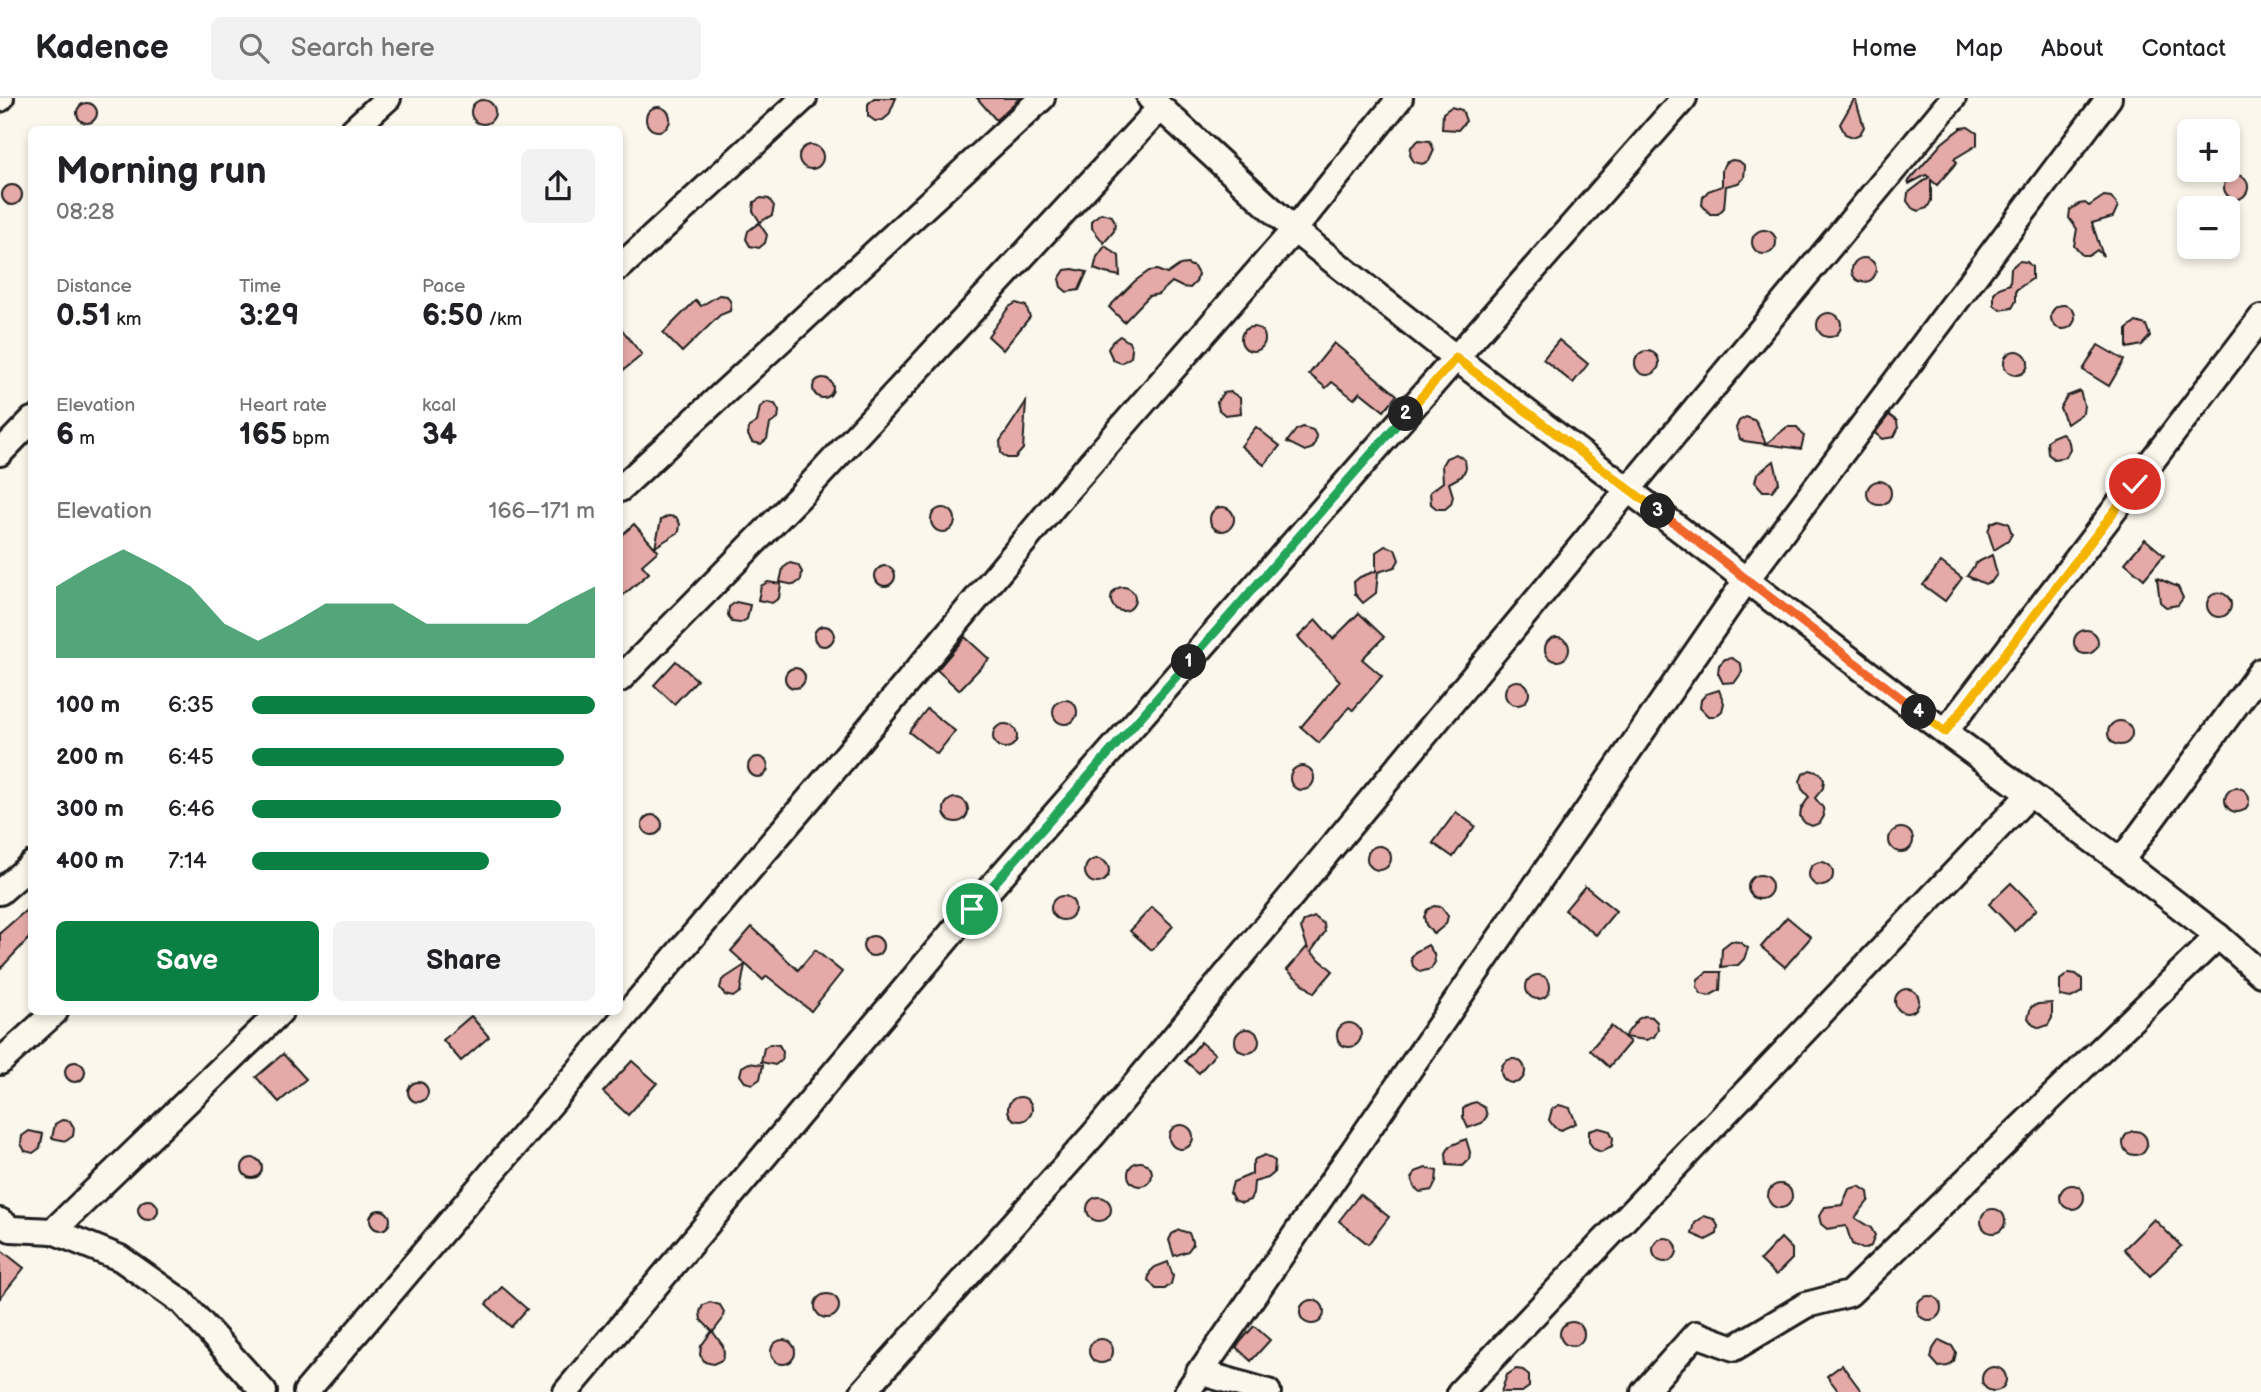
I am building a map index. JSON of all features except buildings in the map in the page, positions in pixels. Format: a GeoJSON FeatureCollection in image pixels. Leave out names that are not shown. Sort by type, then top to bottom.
{"type":"FeatureCollection","features":[{"type":"Feature","properties":{"kind":"street"},"geometry":{"type":"LineString","coordinates":[[357,126],[388,98]]}},
{"type":"Feature","properties":{"kind":"street"},"geometry":{"type":"LineString","coordinates":[[623,264],[804,98]]}},
{"type":"Feature","properties":{"kind":"street"},"geometry":{"type":"LineString","coordinates":[[623,486],[1042,98]]}},
{"type":"Feature","properties":{"kind":"street"},"geometry":{"type":"LineString","coordinates":[[306,1392],[837,767],[1068,489],[1294,229],[1399,98]]}},
{"type":"Feature","properties":{"kind":"street"},"geometry":{"type":"LineString","coordinates":[[566,1392],[972,909],[1684,98]]}},
{"type":"Feature","properties":{"kind":"street"},"geometry":{"type":"LineString","coordinates":[[863,1392],[1094,1134],[1953,98]]}},
{"type":"Feature","properties":{"kind":"street"},"geometry":{"type":"LineString","coordinates":[[1268,1392],[1193,1382],[1747,579],[2109,98]]}},
{"type":"Feature","properties":{"kind":"street"},"geometry":{"type":"LineString","coordinates":[[623,676],[801,495],[1155,103],[1294,229],[1456,358],[1945,732],[2120,861],[2218,936],[2261,974]]}},
{"type":"Feature","properties":{"kind":"street"},"geometry":{"type":"LineString","coordinates":[[1945,732],[2261,318]]}},
{"type":"Feature","properties":{"kind":"street"},"geometry":{"type":"LineString","coordinates":[[0,453],[28,423]]}},
{"type":"Feature","properties":{"kind":"street"},"geometry":{"type":"LineString","coordinates":[[2120,861],[2261,671]]}},
{"type":"Feature","properties":{"kind":"street"},"geometry":{"type":"LineString","coordinates":[[1460,1392],[2029,795]]}},
{"type":"Feature","properties":{"kind":"street"},"geometry":{"type":"LineString","coordinates":[[0,892],[28,867]]}},
{"type":"Feature","properties":{"kind":"street"},"geometry":{"type":"LineString","coordinates":[[1644,1392],[1696,1334],[1734,1348],[1806,1304],[1849,1294],[2218,936]]}},
{"type":"Feature","properties":{"kind":"street"},"geometry":{"type":"LineString","coordinates":[[0,1062],[52,1015]]}},
{"type":"Feature","properties":{"kind":"street"},"geometry":{"type":"LineString","coordinates":[[53,1231],[277,1015]]}},
{"type":"Feature","properties":{"kind":"street"},"geometry":{"type":"LineString","coordinates":[[0,1221],[11,1229],[53,1231],[120,1258],[182,1302],[264,1392]]}},
{"type":"Feature","properties":{"kind":"route"},"geometry":{"type":"LineString","coordinates":[[972,909],[1456,358],[1945,732],[2135,484]]}}]}
